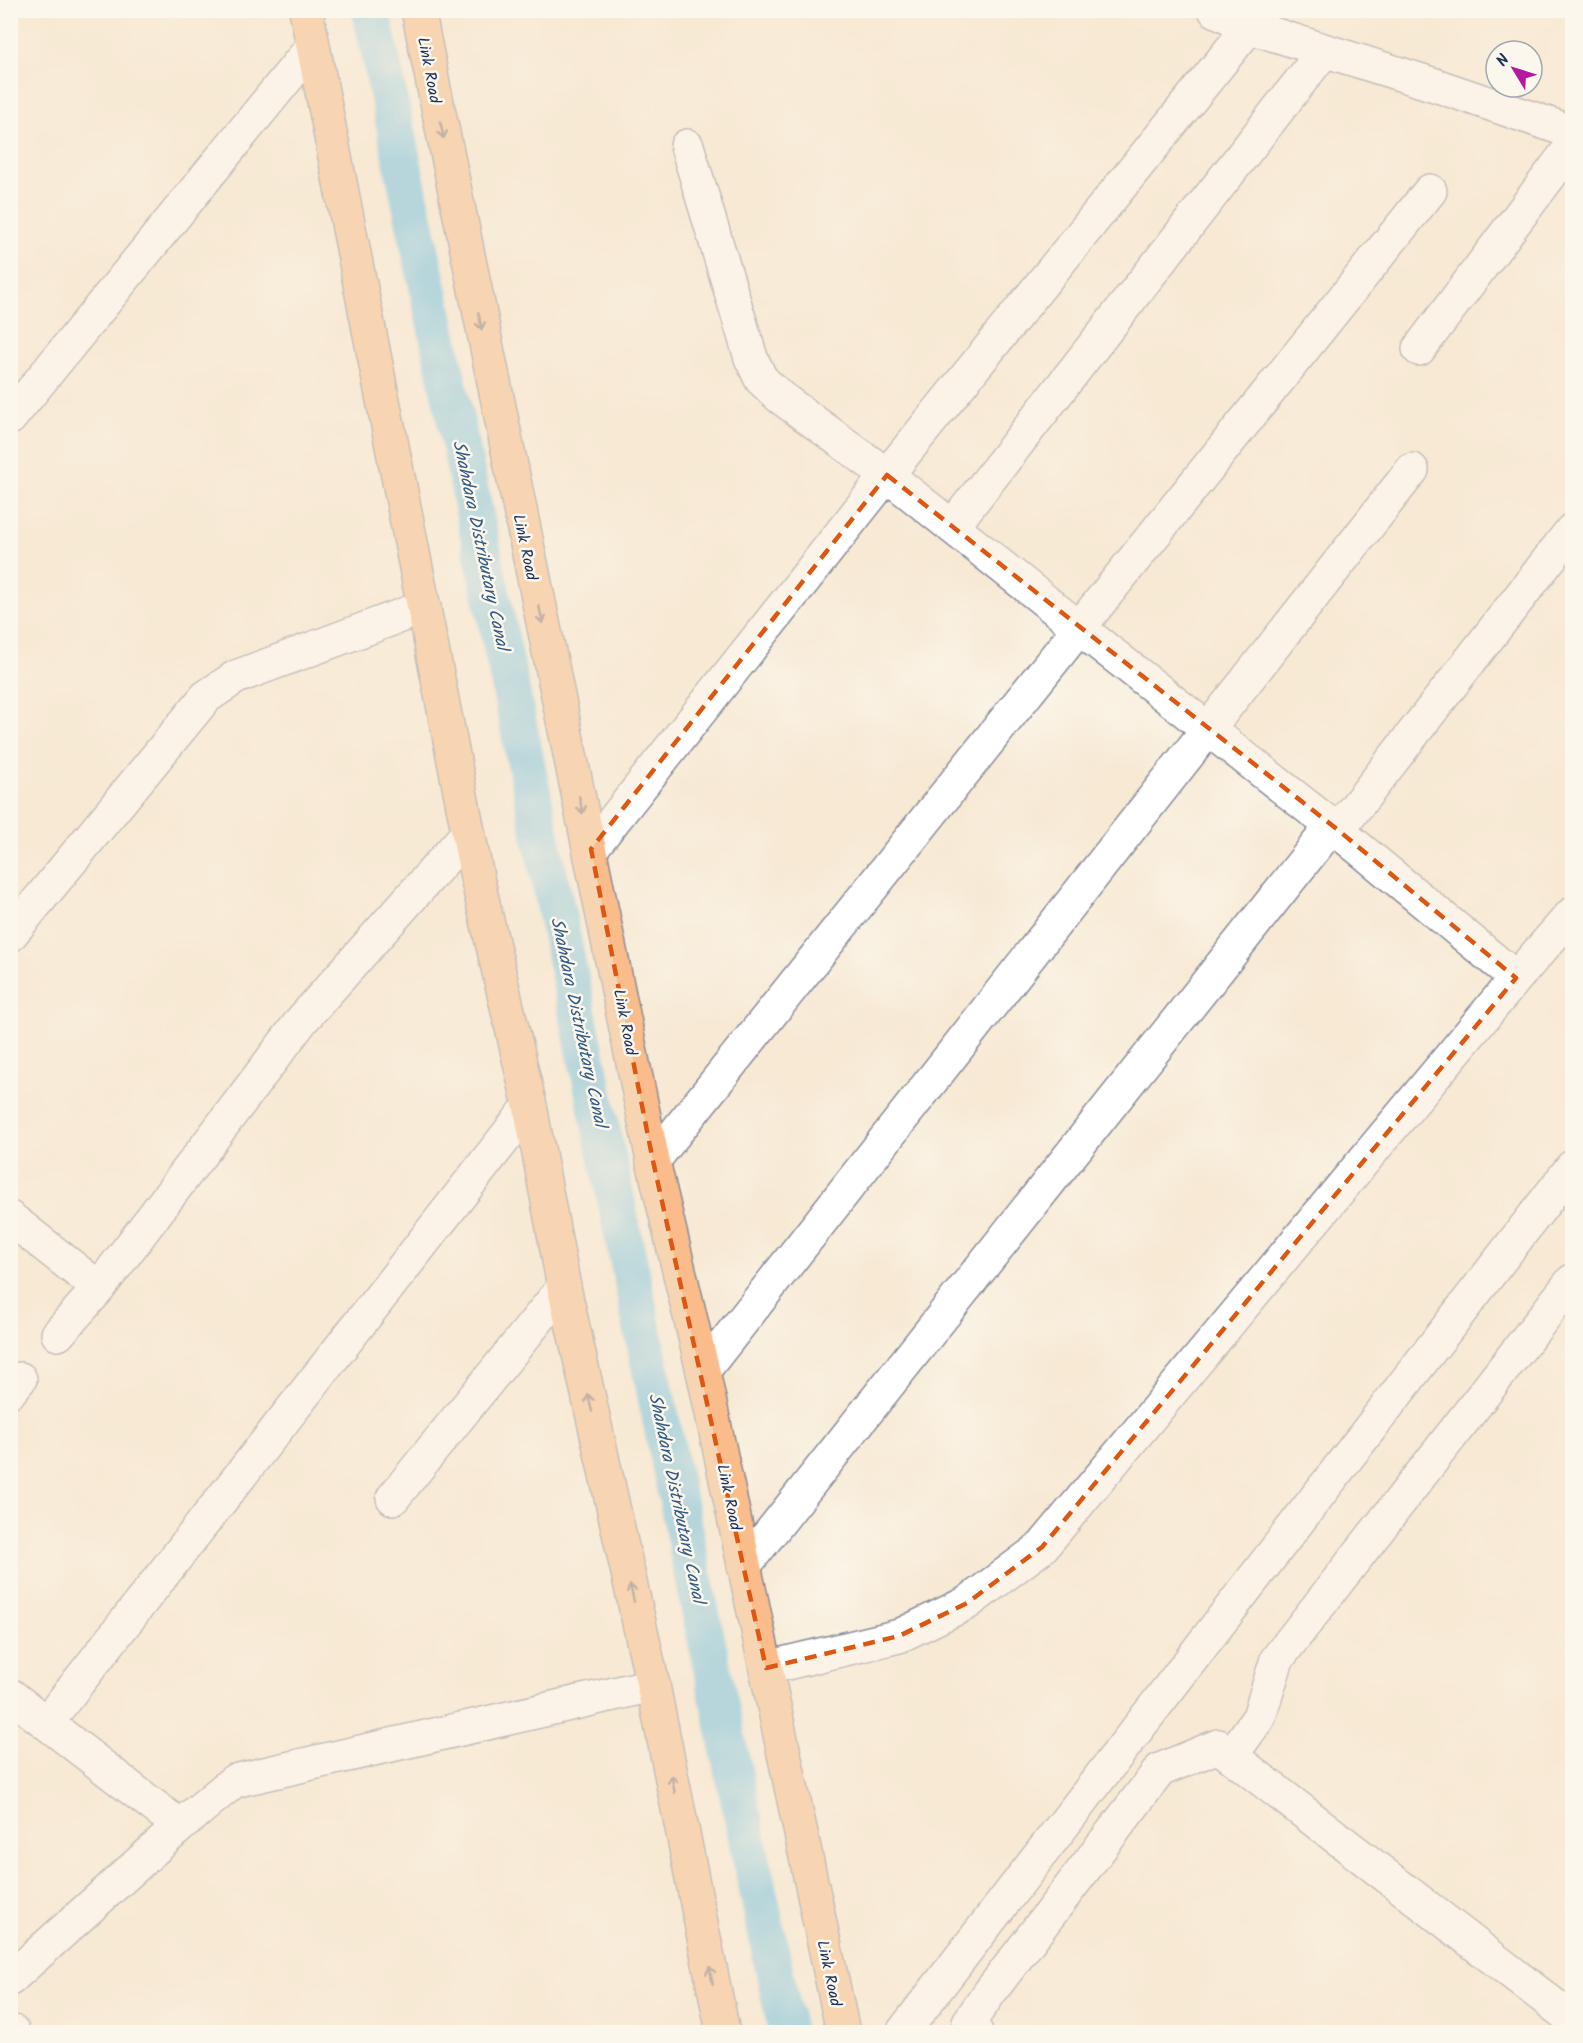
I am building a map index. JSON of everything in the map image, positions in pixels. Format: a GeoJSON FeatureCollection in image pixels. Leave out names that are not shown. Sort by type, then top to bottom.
{"type":"FeatureCollection","features":[{"type":"Feature","properties":{"kind":"main road"},"geometry":{"type":"LineString","coordinates":[[306,10],[468,833],[530,1106],[564,1287],[653,1685],[723,2032]]}},
{"type":"Feature","properties":{"kind":"main road","name":"Link Road"},"geometry":{"type":"LineString","coordinates":[[418,10],[521,522],[591,849],[654,1161],[703,1371],[843,2032]]}},
{"type":"Feature","properties":{"kind":"street"},"geometry":{"type":"LineString","coordinates":[[1215,10],[1257,19],[1324,51],[1435,85],[1572,132]]}},
{"type":"Feature","properties":{"kind":"street"},"geometry":{"type":"LineString","coordinates":[[591,849],[887,475],[1257,19]]}},
{"type":"Feature","properties":{"kind":"street"},"geometry":{"type":"LineString","coordinates":[[10,418],[313,46]]}},
{"type":"Feature","properties":{"kind":"street"},"geometry":{"type":"LineString","coordinates":[[952,527],[1324,51]]}},
{"type":"Feature","properties":{"kind":"street"},"geometry":{"type":"LineString","coordinates":[[687,146],[751,358],[761,379],[780,397],[887,475],[1335,828],[1516,978]]}},
{"type":"Feature","properties":{"kind":"street"},"geometry":{"type":"LineString","coordinates":[[1419,349],[1572,146]]}},
{"type":"Feature","properties":{"kind":"street"},"geometry":{"type":"LineString","coordinates":[[654,1161],[1430,191]]}},
{"type":"Feature","properties":{"kind":"street"},"geometry":{"type":"LineString","coordinates":[[703,1371],[1412,470]]}},
{"type":"Feature","properties":{"kind":"street"},"geometry":{"type":"LineString","coordinates":[[744,1566],[1572,530]]}},
{"type":"Feature","properties":{"kind":"street"},"geometry":{"type":"LineString","coordinates":[[10,935],[206,697],[236,677],[424,607]]}},
{"type":"Feature","properties":{"kind":"street"},"geometry":{"type":"LineString","coordinates":[[58,1334],[99,1288],[302,1020],[468,833]]}},
{"type":"Feature","properties":{"kind":"street"},"geometry":{"type":"LineString","coordinates":[[766,1668],[899,1636],[967,1603],[1042,1547],[1516,978],[1572,914]]}},
{"type":"Feature","properties":{"kind":"street"},"geometry":{"type":"LineString","coordinates":[[46,1722],[530,1106]]}},
{"type":"Feature","properties":{"kind":"street"},"geometry":{"type":"LineString","coordinates":[[903,2032],[1572,1167]]}},
{"type":"Feature","properties":{"kind":"street"},"geometry":{"type":"LineString","coordinates":[[10,1218],[99,1288]]}},
{"type":"Feature","properties":{"kind":"street"},"geometry":{"type":"LineString","coordinates":[[1231,1756],[1259,1717],[1276,1659],[1572,1281]]}},
{"type":"Feature","properties":{"kind":"street"},"geometry":{"type":"LineString","coordinates":[[393,1498],[564,1287]]}},
{"type":"Feature","properties":{"kind":"street"},"geometry":{"type":"LineString","coordinates":[[10,1979],[180,1826],[234,1781],[653,1685]]}},
{"type":"Feature","properties":{"kind":"street"},"geometry":{"type":"LineString","coordinates":[[10,1695],[180,1826]]}},
{"type":"Feature","properties":{"kind":"street"},"geometry":{"type":"LineString","coordinates":[[976,2032],[969,2022],[990,1992],[1160,1770],[1218,1746],[1572,2019]]}},
{"type":"Feature","properties":{"kind":"highlighted area"},"geometry":{"type":"Polygon","coordinates":[[[887,475],[1338,830],[1516,978],[1042,1547],[967,1603],[899,1636],[766,1668],[653,1161],[591,849],[887,475]]]}},
{"type":"Feature","properties":{"kind":"waterway","name":"Shahdara Distributary Canal"},"geometry":{"type":"LineString","coordinates":[[371,10],[787,2032]]}}]}
